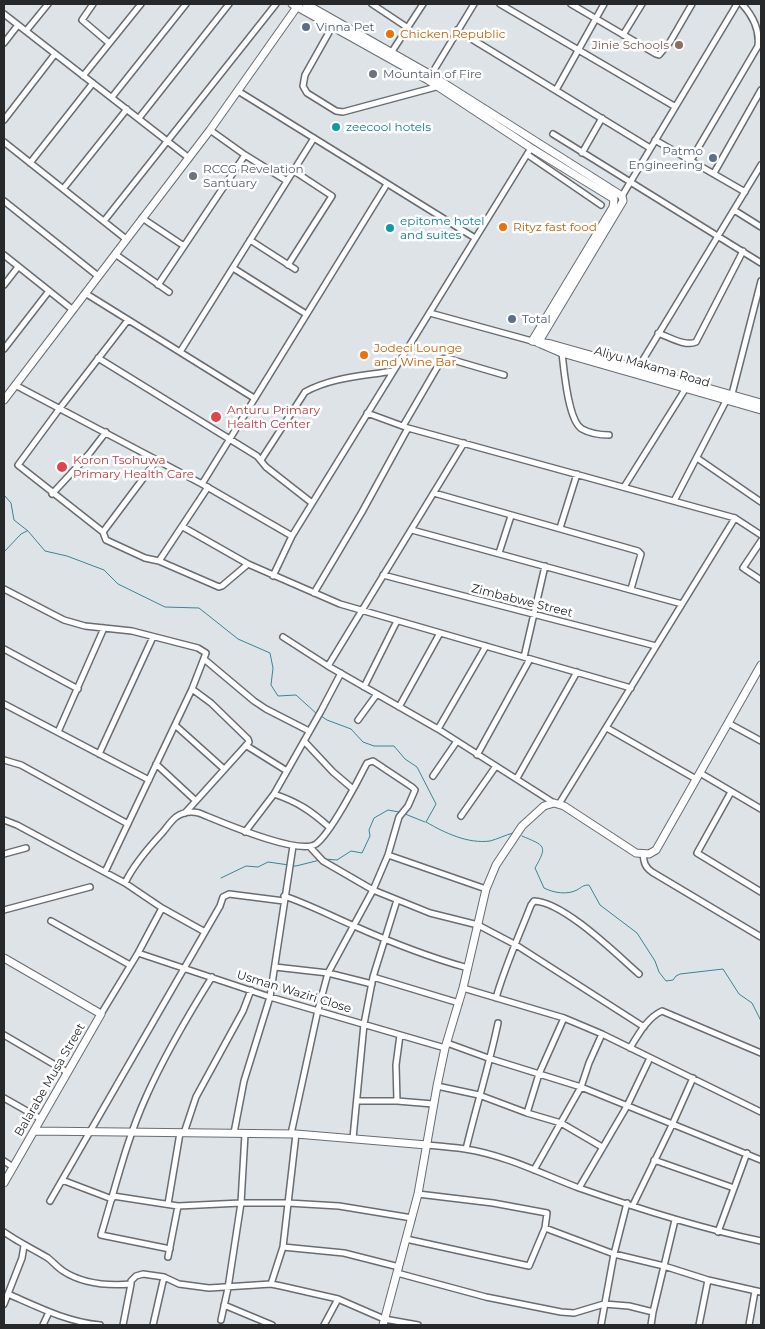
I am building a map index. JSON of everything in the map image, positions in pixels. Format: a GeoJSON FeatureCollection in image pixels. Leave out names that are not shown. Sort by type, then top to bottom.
{"type":"FeatureCollection","features":[{"type":"Feature","properties":{"kind":"street"},"geometry":{"type":"LineString","coordinates":[[26,31],[48,4]]}},
{"type":"Feature","properties":{"kind":"street"},"geometry":{"type":"LineString","coordinates":[[94,4],[82,20],[109,43]]}},
{"type":"Feature","properties":{"kind":"street"},"geometry":{"type":"LineString","coordinates":[[83,76],[140,4]]}},
{"type":"Feature","properties":{"kind":"street"},"geometry":{"type":"LineString","coordinates":[[112,97],[186,4]]}},
{"type":"Feature","properties":{"kind":"street"},"geometry":{"type":"LineString","coordinates":[[139,118],[228,4]]}},
{"type":"Feature","properties":{"kind":"street"},"geometry":{"type":"LineString","coordinates":[[104,221],[276,4]]}},
{"type":"Feature","properties":{"kind":"street"},"geometry":{"type":"LineString","coordinates":[[372,4],[408,28]]}},
{"type":"Feature","properties":{"kind":"street"},"geometry":{"type":"LineString","coordinates":[[391,53],[423,4]]}},
{"type":"Feature","properties":{"kind":"street"},"geometry":{"type":"LineString","coordinates":[[431,75],[474,4]]}},
{"type":"Feature","properties":{"kind":"street"},"geometry":{"type":"LineString","coordinates":[[500,4],[674,106]]}},
{"type":"Feature","properties":{"kind":"street"},"geometry":{"type":"LineString","coordinates":[[571,4],[659,55],[670,42],[692,4]]}},
{"type":"Feature","properties":{"kind":"street"},"geometry":{"type":"LineString","coordinates":[[556,90],[604,4]]}},
{"type":"Feature","properties":{"kind":"street"},"geometry":{"type":"LineString","coordinates":[[623,35],[642,4]]}},
{"type":"Feature","properties":{"kind":"street"},"geometry":{"type":"LineString","coordinates":[[430,313],[535,342],[594,244],[623,201],[622,196],[630,182],[737,4]]}},
{"type":"Feature","properties":{"kind":"street"},"geometry":{"type":"LineString","coordinates":[[691,160],[758,46],[757,28],[751,14],[742,4]]}},
{"type":"Feature","properties":{"kind":"street"},"geometry":{"type":"LineString","coordinates":[[301,5],[332,27],[428,80],[436,87],[622,196]]}},
{"type":"Feature","properties":{"kind":"street"},"geometry":{"type":"LineString","coordinates":[[301,5],[431,75],[501,125],[529,151],[601,205]]}},
{"type":"Feature","properties":{"kind":"street"},"geometry":{"type":"LineString","coordinates":[[4,400],[189,158],[301,5]]}},
{"type":"Feature","properties":{"kind":"street"},"geometry":{"type":"LineString","coordinates":[[4,14],[189,158]]}},
{"type":"Feature","properties":{"kind":"street"},"geometry":{"type":"LineString","coordinates":[[4,44],[18,25]]}},
{"type":"Feature","properties":{"kind":"street"},"geometry":{"type":"LineString","coordinates":[[332,27],[305,75],[303,86],[306,93],[336,111],[343,112],[436,87]]}},
{"type":"Feature","properties":{"kind":"street"},"geometry":{"type":"LineString","coordinates":[[457,30],[650,148]]}},
{"type":"Feature","properties":{"kind":"street"},"geometry":{"type":"LineString","coordinates":[[4,120],[55,54]]}},
{"type":"Feature","properties":{"kind":"street"},"geometry":{"type":"LineString","coordinates":[[30,163],[93,83]]}},
{"type":"Feature","properties":{"kind":"street"},"geometry":{"type":"LineString","coordinates":[[714,174],[761,90]]}},
{"type":"Feature","properties":{"kind":"street"},"geometry":{"type":"LineString","coordinates":[[238,91],[475,238]]}},
{"type":"Feature","properties":{"kind":"street"},"geometry":{"type":"LineString","coordinates":[[63,189],[127,109]]}},
{"type":"Feature","properties":{"kind":"street"},"geometry":{"type":"LineString","coordinates":[[582,153],[602,118]]}},
{"type":"Feature","properties":{"kind":"street"},"geometry":{"type":"LineString","coordinates":[[210,130],[245,155],[287,181]]}},
{"type":"Feature","properties":{"kind":"street"},"geometry":{"type":"LineString","coordinates":[[553,134],[761,263]]}},
{"type":"Feature","properties":{"kind":"street"},"geometry":{"type":"LineString","coordinates":[[180,352],[314,138]]}},
{"type":"Feature","properties":{"kind":"street"},"geometry":{"type":"LineString","coordinates":[[655,140],[744,192]]}},
{"type":"Feature","properties":{"kind":"street"},"geometry":{"type":"LineString","coordinates":[[4,142],[126,239]]}},
{"type":"Feature","properties":{"kind":"street"},"geometry":{"type":"LineString","coordinates":[[273,576],[292,536],[529,151]]}},
{"type":"Feature","properties":{"kind":"street"},"geometry":{"type":"LineString","coordinates":[[529,151],[614,199],[613,206],[594,244]]}},
{"type":"Feature","properties":{"kind":"street"},"geometry":{"type":"LineString","coordinates":[[158,285],[245,155]]}},
{"type":"Feature","properties":{"kind":"street"},"geometry":{"type":"LineString","coordinates":[[638,368],[761,165]]}},
{"type":"Feature","properties":{"kind":"street"},"geometry":{"type":"LineString","coordinates":[[288,265],[332,196],[294,171]]}},
{"type":"Feature","properties":{"kind":"street"},"geometry":{"type":"LineString","coordinates":[[202,484],[387,184]]}},
{"type":"Feature","properties":{"kind":"street"},"geometry":{"type":"LineString","coordinates":[[4,200],[98,276]]}},
{"type":"Feature","properties":{"kind":"street"},"geometry":{"type":"LineString","coordinates":[[734,210],[761,227]]}},
{"type":"Feature","properties":{"kind":"street"},"geometry":{"type":"LineString","coordinates":[[142,218],[184,246]]}},
{"type":"Feature","properties":{"kind":"street"},"geometry":{"type":"LineString","coordinates":[[250,240],[295,270]]}},
{"type":"Feature","properties":{"kind":"street"},"geometry":{"type":"LineString","coordinates":[[658,333],[687,343],[693,344],[696,342],[743,251]]}},
{"type":"Feature","properties":{"kind":"street"},"geometry":{"type":"LineString","coordinates":[[115,254],[169,292]]}},
{"type":"Feature","properties":{"kind":"street"},"geometry":{"type":"LineString","coordinates":[[4,255],[73,310]]}},
{"type":"Feature","properties":{"kind":"street"},"geometry":{"type":"LineString","coordinates":[[4,285],[18,267]]}},
{"type":"Feature","properties":{"kind":"street"},"geometry":{"type":"LineString","coordinates":[[233,268],[306,314]]}},
{"type":"Feature","properties":{"kind":"street"},"geometry":{"type":"LineString","coordinates":[[674,501],[730,396],[761,281]]}},
{"type":"Feature","properties":{"kind":"street"},"geometry":{"type":"LineString","coordinates":[[4,349],[49,291]]}},
{"type":"Feature","properties":{"kind":"street"},"geometry":{"type":"LineString","coordinates":[[85,294],[254,398]]}},
{"type":"Feature","properties":{"kind":"street"},"geometry":{"type":"LineString","coordinates":[[128,320],[18,465],[52,494],[103,532],[106,540],[110,543],[145,558],[159,561],[219,587],[248,564]]}},
{"type":"Feature","properties":{"kind":"street","name":"Aliyu Makama Road"},"geometry":{"type":"LineString","coordinates":[[535,342],[562,354],[686,388],[761,403]]}},
{"type":"Feature","properties":{"kind":"street","name":"Aliyu Makama Road"},"geometry":{"type":"LineString","coordinates":[[535,342],[551,344],[638,368],[730,396],[761,410]]}},
{"type":"Feature","properties":{"kind":"street"},"geometry":{"type":"LineString","coordinates":[[562,354],[566,386],[574,419],[582,429],[594,434],[609,436]]}},
{"type":"Feature","properties":{"kind":"street"},"geometry":{"type":"LineString","coordinates":[[98,358],[230,438],[261,460],[266,467],[312,503]]}},
{"type":"Feature","properties":{"kind":"street"},"geometry":{"type":"LineString","coordinates":[[314,594],[362,512],[442,359],[446,358],[504,375]]}},
{"type":"Feature","properties":{"kind":"street"},"geometry":{"type":"LineString","coordinates":[[261,460],[305,392],[331,381],[393,371]]}},
{"type":"Feature","properties":{"kind":"street"},"geometry":{"type":"LineString","coordinates":[[15,385],[208,487],[292,536]]}},
{"type":"Feature","properties":{"kind":"street"},"geometry":{"type":"LineString","coordinates":[[624,487],[686,388]]}},
{"type":"Feature","properties":{"kind":"street"},"geometry":{"type":"LineString","coordinates":[[367,413],[405,427],[735,518],[761,535]]}},
{"type":"Feature","properties":{"kind":"street"},"geometry":{"type":"LineString","coordinates":[[52,494],[89,454],[106,432]]}},
{"type":"Feature","properties":{"kind":"street"},"geometry":{"type":"LineString","coordinates":[[328,666],[464,443]]}},
{"type":"Feature","properties":{"kind":"street"},"geometry":{"type":"LineString","coordinates":[[697,458],[761,502]]}},
{"type":"Feature","properties":{"kind":"street"},"geometry":{"type":"LineString","coordinates":[[103,532],[157,460]]}},
{"type":"Feature","properties":{"kind":"street"},"geometry":{"type":"LineString","coordinates":[[560,528],[577,474]]}},
{"type":"Feature","properties":{"kind":"street"},"geometry":{"type":"LineString","coordinates":[[159,561],[208,487]]}},
{"type":"Feature","properties":{"kind":"street"},"geometry":{"type":"LineString","coordinates":[[434,493],[640,552],[630,589]]}},
{"type":"Feature","properties":{"kind":"street"},"geometry":{"type":"LineString","coordinates":[[499,553],[511,516]]}},
{"type":"Feature","properties":{"kind":"street"},"geometry":{"type":"LineString","coordinates":[[384,1322],[418,1194],[433,1104],[446,1046],[463,988],[486,889],[496,865],[522,826],[544,806],[557,804],[607,728],[735,518]]}},
{"type":"Feature","properties":{"kind":"street"},"geometry":{"type":"LineString","coordinates":[[183,527],[248,564],[314,594],[362,611],[631,688]]}},
{"type":"Feature","properties":{"kind":"street"},"geometry":{"type":"LineString","coordinates":[[412,530],[682,604]]}},
{"type":"Feature","properties":{"kind":"street"},"geometry":{"type":"LineString","coordinates":[[761,541],[743,568],[761,580]]}},
{"type":"Feature","properties":{"kind":"street"},"geometry":{"type":"LineString","coordinates":[[524,657],[545,566]]}},
{"type":"Feature","properties":{"kind":"street","name":"Zimbabwe Street"},"geometry":{"type":"LineString","coordinates":[[383,575],[656,646]]}},
{"type":"Feature","properties":{"kind":"street"},"geometry":{"type":"LineString","coordinates":[[4,589],[64,620],[84,626],[132,632],[198,648],[206,653],[192,689],[104,872]]}},
{"type":"Feature","properties":{"kind":"street"},"geometry":{"type":"LineString","coordinates":[[364,686],[397,621]]}},
{"type":"Feature","properties":{"kind":"street"},"geometry":{"type":"LineString","coordinates":[[58,732],[104,628]]}},
{"type":"Feature","properties":{"kind":"street"},"geometry":{"type":"LineString","coordinates":[[399,706],[440,633]]}},
{"type":"Feature","properties":{"kind":"street"},"geometry":{"type":"LineString","coordinates":[[99,754],[153,637]]}},
{"type":"Feature","properties":{"kind":"street"},"geometry":{"type":"LineString","coordinates":[[283,637],[328,666],[438,728],[477,755],[636,853],[643,854],[649,854],[656,850],[761,666]]}},
{"type":"Feature","properties":{"kind":"street"},"geometry":{"type":"LineString","coordinates":[[438,728],[486,646]]}},
{"type":"Feature","properties":{"kind":"street"},"geometry":{"type":"LineString","coordinates":[[4,649],[78,689]]}},
{"type":"Feature","properties":{"kind":"street"},"geometry":{"type":"LineString","coordinates":[[204,659],[254,701],[309,731]]}},
{"type":"Feature","properties":{"kind":"street"},"geometry":{"type":"LineString","coordinates":[[477,755],[530,659]]}},
{"type":"Feature","properties":{"kind":"street"},"geometry":{"type":"LineString","coordinates":[[517,778],[577,672]]}},
{"type":"Feature","properties":{"kind":"street"},"geometry":{"type":"LineString","coordinates":[[245,832],[268,805],[341,673]]}},
{"type":"Feature","properties":{"kind":"street"},"geometry":{"type":"LineString","coordinates":[[125,883],[142,855],[176,818],[185,813],[195,803],[249,742],[248,738],[211,703],[192,689]]}},
{"type":"Feature","properties":{"kind":"street"},"geometry":{"type":"LineString","coordinates":[[358,720],[378,694]]}},
{"type":"Feature","properties":{"kind":"street"},"geometry":{"type":"LineString","coordinates":[[4,704],[149,780]]}},
{"type":"Feature","properties":{"kind":"street"},"geometry":{"type":"LineString","coordinates":[[728,723],[761,741]]}},
{"type":"Feature","properties":{"kind":"street"},"geometry":{"type":"LineString","coordinates":[[175,725],[224,769]]}},
{"type":"Feature","properties":{"kind":"street"},"geometry":{"type":"LineString","coordinates":[[607,728],[761,809]]}},
{"type":"Feature","properties":{"kind":"street"},"geometry":{"type":"LineString","coordinates":[[304,740],[333,772],[353,789]]}},
{"type":"Feature","properties":{"kind":"street"},"geometry":{"type":"LineString","coordinates":[[434,776],[457,741]]}},
{"type":"Feature","properties":{"kind":"street"},"geometry":{"type":"LineString","coordinates":[[247,746],[287,771]]}},
{"type":"Feature","properties":{"kind":"street"},"geometry":{"type":"LineString","coordinates":[[4,760],[21,765],[128,824]]}},
{"type":"Feature","properties":{"kind":"street"},"geometry":{"type":"LineString","coordinates":[[185,813],[193,812],[245,832],[293,846],[310,847],[321,839],[370,761],[374,761],[415,790],[408,806],[401,814],[388,855],[373,890],[328,973],[318,1010],[294,1134],[283,1247],[271,1284]]}},
{"type":"Feature","properties":{"kind":"street"},"geometry":{"type":"LineString","coordinates":[[156,764],[195,803]]}},
{"type":"Feature","properties":{"kind":"street"},"geometry":{"type":"LineString","coordinates":[[461,816],[496,766]]}},
{"type":"Feature","properties":{"kind":"street"},"geometry":{"type":"LineString","coordinates":[[731,792],[697,853],[761,892]]}},
{"type":"Feature","properties":{"kind":"street"},"geometry":{"type":"LineString","coordinates":[[274,794],[310,810],[329,827]]}},
{"type":"Feature","properties":{"kind":"street"},"geometry":{"type":"LineString","coordinates":[[193,812],[195,803]]}},
{"type":"Feature","properties":{"kind":"street"},"geometry":{"type":"LineString","coordinates":[[4,820],[17,825],[125,883],[162,908],[205,932]]}},
{"type":"Feature","properties":{"kind":"street"},"geometry":{"type":"LineString","coordinates":[[234,1133],[244,1081],[270,997],[293,846]]}},
{"type":"Feature","properties":{"kind":"street"},"geometry":{"type":"LineString","coordinates":[[310,847],[321,860],[373,890],[430,913],[478,925],[516,944],[644,1027]]}},
{"type":"Feature","properties":{"kind":"street"},"geometry":{"type":"LineString","coordinates":[[4,854],[26,848]]}},
{"type":"Feature","properties":{"kind":"street"},"geometry":{"type":"LineString","coordinates":[[643,854],[646,868],[761,937]]}},
{"type":"Feature","properties":{"kind":"street"},"geometry":{"type":"LineString","coordinates":[[388,855],[486,889]]}},
{"type":"Feature","properties":{"kind":"street"},"geometry":{"type":"LineString","coordinates":[[4,910],[90,887]]}},
{"type":"Feature","properties":{"kind":"street"},"geometry":{"type":"LineString","coordinates":[[50,1201],[225,895],[284,898],[302,902],[353,926],[426,955],[468,968]]}},
{"type":"Feature","properties":{"kind":"street"},"geometry":{"type":"LineString","coordinates":[[353,1138],[364,1024],[373,977],[384,938],[398,900]]}},
{"type":"Feature","properties":{"kind":"street"},"geometry":{"type":"LineString","coordinates":[[496,998],[504,970],[534,901],[552,904],[590,931],[639,974]]}},
{"type":"Feature","properties":{"kind":"street"},"geometry":{"type":"LineString","coordinates":[[4,958],[101,1014],[138,953],[162,908]]}},
{"type":"Feature","properties":{"kind":"street"},"geometry":{"type":"LineString","coordinates":[[52,921],[130,966]]}},
{"type":"Feature","properties":{"kind":"street","name":"Usman Waziri Close"},"geometry":{"type":"LineString","coordinates":[[138,953],[270,997],[400,1035],[446,1046],[581,1087],[761,1160]]}},
{"type":"Feature","properties":{"kind":"street"},"geometry":{"type":"LineString","coordinates":[[275,967],[328,973],[372,984]]}},
{"type":"Feature","properties":{"kind":"street"},"geometry":{"type":"LineString","coordinates":[[170,1249],[101,1235],[132,1133],[145,1098],[178,1032],[212,977]]}},
{"type":"Feature","properties":{"kind":"street"},"geometry":{"type":"LineString","coordinates":[[373,977],[459,1003]]}},
{"type":"Feature","properties":{"kind":"street"},"geometry":{"type":"LineString","coordinates":[[463,988],[564,1018],[602,1034],[761,1112]]}},
{"type":"Feature","properties":{"kind":"street"},"geometry":{"type":"LineString","coordinates":[[168,1204],[182,1133],[196,1097],[243,1011],[251,990]]}},
{"type":"Feature","properties":{"kind":"street"},"geometry":{"type":"LineString","coordinates":[[630,1048],[655,1014],[662,1011],[761,1053]]}},
{"type":"Feature","properties":{"kind":"street","name":"Balarabe Musa Street"},"geometry":{"type":"LineString","coordinates":[[4,1183],[101,1014]]}},
{"type":"Feature","properties":{"kind":"street"},"geometry":{"type":"LineString","coordinates":[[527,1114],[539,1074],[564,1018]]}},
{"type":"Feature","properties":{"kind":"street"},"geometry":{"type":"LineString","coordinates":[[466,1149],[498,1023]]}},
{"type":"Feature","properties":{"kind":"street"},"geometry":{"type":"LineString","coordinates":[[534,1170],[581,1087],[602,1034]]}},
{"type":"Feature","properties":{"kind":"street"},"geometry":{"type":"LineString","coordinates":[[398,1101],[396,1065],[400,1035]]}},
{"type":"Feature","properties":{"kind":"street"},"geometry":{"type":"LineString","coordinates":[[4,1036],[67,1072]]}},
{"type":"Feature","properties":{"kind":"street"},"geometry":{"type":"LineString","coordinates":[[579,1188],[627,1106],[650,1058]]}},
{"type":"Feature","properties":{"kind":"street"},"geometry":{"type":"LineString","coordinates":[[600,1325],[614,1254],[630,1204],[672,1125],[693,1078]]}},
{"type":"Feature","properties":{"kind":"street"},"geometry":{"type":"LineString","coordinates":[[437,1086],[479,1096],[527,1114],[561,1123],[602,1147]]}},
{"type":"Feature","properties":{"kind":"street"},"geometry":{"type":"LineString","coordinates":[[4,1098],[41,1119]]}},
{"type":"Feature","properties":{"kind":"street"},"geometry":{"type":"LineString","coordinates":[[357,1101],[398,1101],[433,1104]]}},
{"type":"Feature","properties":{"kind":"street"},"geometry":{"type":"LineString","coordinates":[[34,1131],[294,1134],[466,1149],[500,1158],[579,1188],[675,1220],[761,1242]]}},
{"type":"Feature","properties":{"kind":"street"},"geometry":{"type":"LineString","coordinates":[[221,1320],[228,1288],[241,1203],[245,1134]]}},
{"type":"Feature","properties":{"kind":"street"},"geometry":{"type":"LineString","coordinates":[[718,1232],[747,1153]]}},
{"type":"Feature","properties":{"kind":"street"},"geometry":{"type":"LineString","coordinates":[[654,1160],[734,1188]]}},
{"type":"Feature","properties":{"kind":"street"},"geometry":{"type":"LineString","coordinates":[[4,1161],[13,1167]]}},
{"type":"Feature","properties":{"kind":"street"},"geometry":{"type":"LineString","coordinates":[[62,1180],[113,1198],[178,1206],[288,1203],[339,1206],[412,1218]]}},
{"type":"Feature","properties":{"kind":"street"},"geometry":{"type":"LineString","coordinates":[[406,1239],[529,1266],[545,1228],[547,1213],[493,1203],[418,1194]]}},
{"type":"Feature","properties":{"kind":"street"},"geometry":{"type":"LineString","coordinates":[[168,1257],[178,1206]]}},
{"type":"Feature","properties":{"kind":"street"},"geometry":{"type":"LineString","coordinates":[[651,1325],[675,1220]]}},
{"type":"Feature","properties":{"kind":"street"},"geometry":{"type":"LineString","coordinates":[[545,1228],[614,1254],[664,1266],[708,1280],[761,1292]]}},
{"type":"Feature","properties":{"kind":"street"},"geometry":{"type":"LineString","coordinates":[[4,1232],[24,1246],[50,1259],[61,1270],[78,1280],[89,1283],[131,1284]]}},
{"type":"Feature","properties":{"kind":"street"},"geometry":{"type":"LineString","coordinates":[[4,1304],[22,1258],[24,1246]]}},
{"type":"Feature","properties":{"kind":"street"},"geometry":{"type":"LineString","coordinates":[[283,1247],[344,1253],[486,1297],[561,1312],[574,1312],[604,1304],[629,1306],[653,1312]]}},
{"type":"Feature","properties":{"kind":"street"},"geometry":{"type":"LineString","coordinates":[[123,1325],[131,1281],[136,1276],[143,1274],[164,1277],[179,1284],[209,1288],[271,1284],[338,1300],[384,1322],[418,1325]]}},
{"type":"Feature","properties":{"kind":"street"},"geometry":{"type":"LineString","coordinates":[[153,1325],[164,1277]]}},
{"type":"Feature","properties":{"kind":"street"},"geometry":{"type":"LineString","coordinates":[[699,1325],[708,1280]]}},
{"type":"Feature","properties":{"kind":"street"},"geometry":{"type":"LineString","coordinates":[[749,1325],[755,1290]]}},
{"type":"Feature","properties":{"kind":"street"},"geometry":{"type":"LineString","coordinates":[[8,1294],[80,1324],[100,1325]]}},
{"type":"Feature","properties":{"kind":"street"},"geometry":{"type":"LineString","coordinates":[[324,1325],[338,1300]]}},
{"type":"Feature","properties":{"kind":"street"},"geometry":{"type":"LineString","coordinates":[[224,1305],[272,1325]]}},
{"type":"Feature","properties":{"kind":"street"},"geometry":{"type":"LineString","coordinates":[[44,1325],[49,1312]]}},
{"type":"Feature","properties":{"kind":"waterway"},"geometry":{"type":"LineString","coordinates":[[4,495],[11,503],[14,520],[28,531],[45,551],[67,556],[104,570],[118,584],[165,607],[199,608],[238,639],[270,653],[273,668],[271,685],[278,696],[296,695],[317,714]]}},
{"type":"Feature","properties":{"kind":"waterway"},"geometry":{"type":"LineString","coordinates":[[4,552],[21,534],[27,531]]}},
{"type":"Feature","properties":{"kind":"waterway"},"geometry":{"type":"LineString","coordinates":[[321,716],[351,729],[363,742],[374,746],[394,746],[405,759],[417,767],[436,804],[426,822],[449,834],[473,841],[490,841],[513,833]]}},
{"type":"Feature","properties":{"kind":"waterway"},"geometry":{"type":"LineString","coordinates":[[324,859],[337,860],[351,851],[362,853],[370,836],[369,830],[374,818],[388,810],[399,812]]}},
{"type":"Feature","properties":{"kind":"waterway"},"geometry":{"type":"LineString","coordinates":[[405,814],[425,822]]}},
{"type":"Feature","properties":{"kind":"waterway"},"geometry":{"type":"LineString","coordinates":[[522,836],[540,844],[542,847],[542,855],[535,868],[544,888],[565,893],[573,892],[589,885],[600,905],[637,933],[666,981],[673,980],[680,974],[723,969],[739,994],[752,1003],[761,1021]]}},
{"type":"Feature","properties":{"kind":"waterway"},"geometry":{"type":"LineString","coordinates":[[292,866],[320,860]]}},
{"type":"Feature","properties":{"kind":"waterway"},"geometry":{"type":"LineString","coordinates":[[221,878],[246,866],[258,867],[268,862],[289,865]]}},
{"type":"Feature","properties":{"kind":"place","name":"Vinna Pet"},"geometry":{"type":"Point","coordinates":[306,27]}},
{"type":"Feature","properties":{"kind":"place","name":"Chicken Republic"},"geometry":{"type":"Point","coordinates":[390,34]}},
{"type":"Feature","properties":{"kind":"place","name":"Jinie Schools"},"geometry":{"type":"Point","coordinates":[679,45]}},
{"type":"Feature","properties":{"kind":"place","name":"Mountain of Fire"},"geometry":{"type":"Point","coordinates":[373,74]}},
{"type":"Feature","properties":{"kind":"place","name":"zeecool hotels"},"geometry":{"type":"Point","coordinates":[336,127]}},
{"type":"Feature","properties":{"kind":"place","name":"Patmo Engineering"},"geometry":{"type":"Point","coordinates":[713,158]}},
{"type":"Feature","properties":{"kind":"place","name":"RCCG Revelation Santuary"},"geometry":{"type":"Point","coordinates":[193,176]}},
{"type":"Feature","properties":{"kind":"place","name":"Rityz fast food"},"geometry":{"type":"Point","coordinates":[503,227]}},
{"type":"Feature","properties":{"kind":"place","name":"epitome hotel and suites"},"geometry":{"type":"Point","coordinates":[390,228]}},
{"type":"Feature","properties":{"kind":"place","name":"Total"},"geometry":{"type":"Point","coordinates":[512,319]}},
{"type":"Feature","properties":{"kind":"place","name":"Jodeci Lounge and Wine Bar"},"geometry":{"type":"Point","coordinates":[364,355]}},
{"type":"Feature","properties":{"kind":"place","name":"Anturu Primary Health Center"},"geometry":{"type":"Point","coordinates":[216,417]}},
{"type":"Feature","properties":{"kind":"place","name":"Koron Tsohuwa Primary Health Care"},"geometry":{"type":"Point","coordinates":[62,467]}}]}
